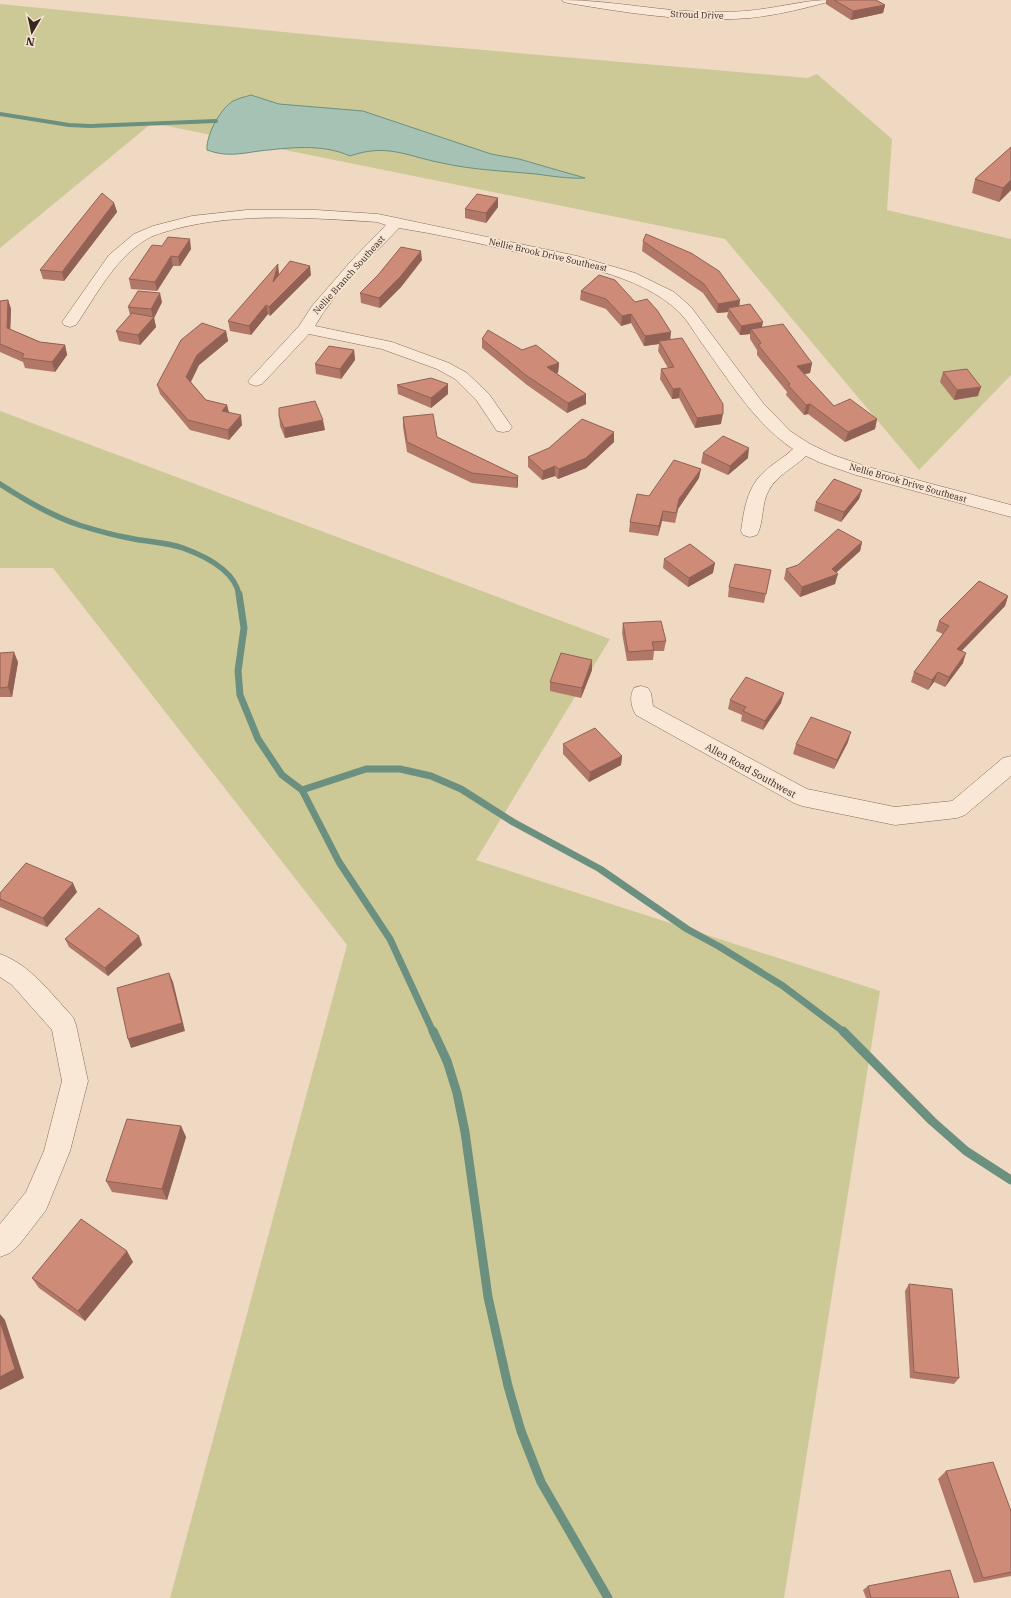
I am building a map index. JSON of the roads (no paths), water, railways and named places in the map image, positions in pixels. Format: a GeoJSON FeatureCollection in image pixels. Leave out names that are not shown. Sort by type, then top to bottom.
{"type":"FeatureCollection","features":[{"type":"Feature","properties":{"kind":"street","name":"Stroud Drive"},"geometry":{"type":"LineString","coordinates":[[568,0],[679,14],[739,15],[759,13],[824,0]]}},
{"type":"Feature","properties":{"kind":"street"},"geometry":{"type":"LineString","coordinates":[[757,0],[759,13]]}},
{"type":"Feature","properties":{"kind":"street","name":"Nellie Brook Drive Southeast"},"geometry":{"type":"LineString","coordinates":[[70,322],[114,258],[139,237],[158,229],[192,220],[247,214],[349,215],[378,218],[577,260],[630,276],[669,295],[686,310],[757,407],[784,435],[804,448],[862,471],[1011,512]]}},
{"type":"Feature","properties":{"kind":"street","name":"Nellie Branch Southeast"},"geometry":{"type":"LineString","coordinates":[[256,381],[305,329],[317,309],[357,263],[396,223]]}},
{"type":"Feature","properties":{"kind":"street"},"geometry":{"type":"LineString","coordinates":[[305,329],[339,334],[386,345],[443,366],[461,376],[483,398],[503,427]]}},
{"type":"Feature","properties":{"kind":"street"},"geometry":{"type":"LineString","coordinates":[[750,531],[753,510],[760,489],[770,476],[790,462],[804,448]]}},
{"type":"Feature","properties":{"kind":"street","name":"Allen Road Southwest"},"geometry":{"type":"LineString","coordinates":[[641,693],[643,710],[802,797],[895,816],[957,809],[1011,764]]}},
{"type":"Feature","properties":{"kind":"street"},"geometry":{"type":"LineString","coordinates":[[0,964],[22,978],[64,1025],[75,1081],[57,1151],[36,1201],[9,1235],[0,1243]]}},
{"type":"Feature","properties":{"kind":"waterway"},"geometry":{"type":"LineString","coordinates":[[0,114],[69,125],[90,126],[216,121]]}},
{"type":"Feature","properties":{"kind":"waterway"},"geometry":{"type":"LineString","coordinates":[[0,484],[38,507],[79,525],[123,537],[163,543],[192,551],[209,560],[225,572],[232,579],[239,595]]}},
{"type":"Feature","properties":{"kind":"waterway"},"geometry":{"type":"LineString","coordinates":[[239,594],[244,628],[238,671],[240,695],[258,739],[282,775],[302,790]]}},
{"type":"Feature","properties":{"kind":"waterway"},"geometry":{"type":"LineString","coordinates":[[302,790],[366,769],[400,769],[431,776],[461,789],[513,822],[600,869],[687,929],[720,947],[783,986],[844,1032]]}},
{"type":"Feature","properties":{"kind":"waterway"},"geometry":{"type":"LineString","coordinates":[[302,790],[339,862],[390,939],[433,1032]]}},
{"type":"Feature","properties":{"kind":"waterway"},"geometry":{"type":"LineString","coordinates":[[433,1031],[447,1061],[457,1093],[465,1132],[488,1297],[508,1386],[521,1431],[541,1482],[608,1598]]}},
{"type":"Feature","properties":{"kind":"waterway"},"geometry":{"type":"LineString","coordinates":[[844,1032],[932,1121],[966,1151],[1011,1180]]}}]}
